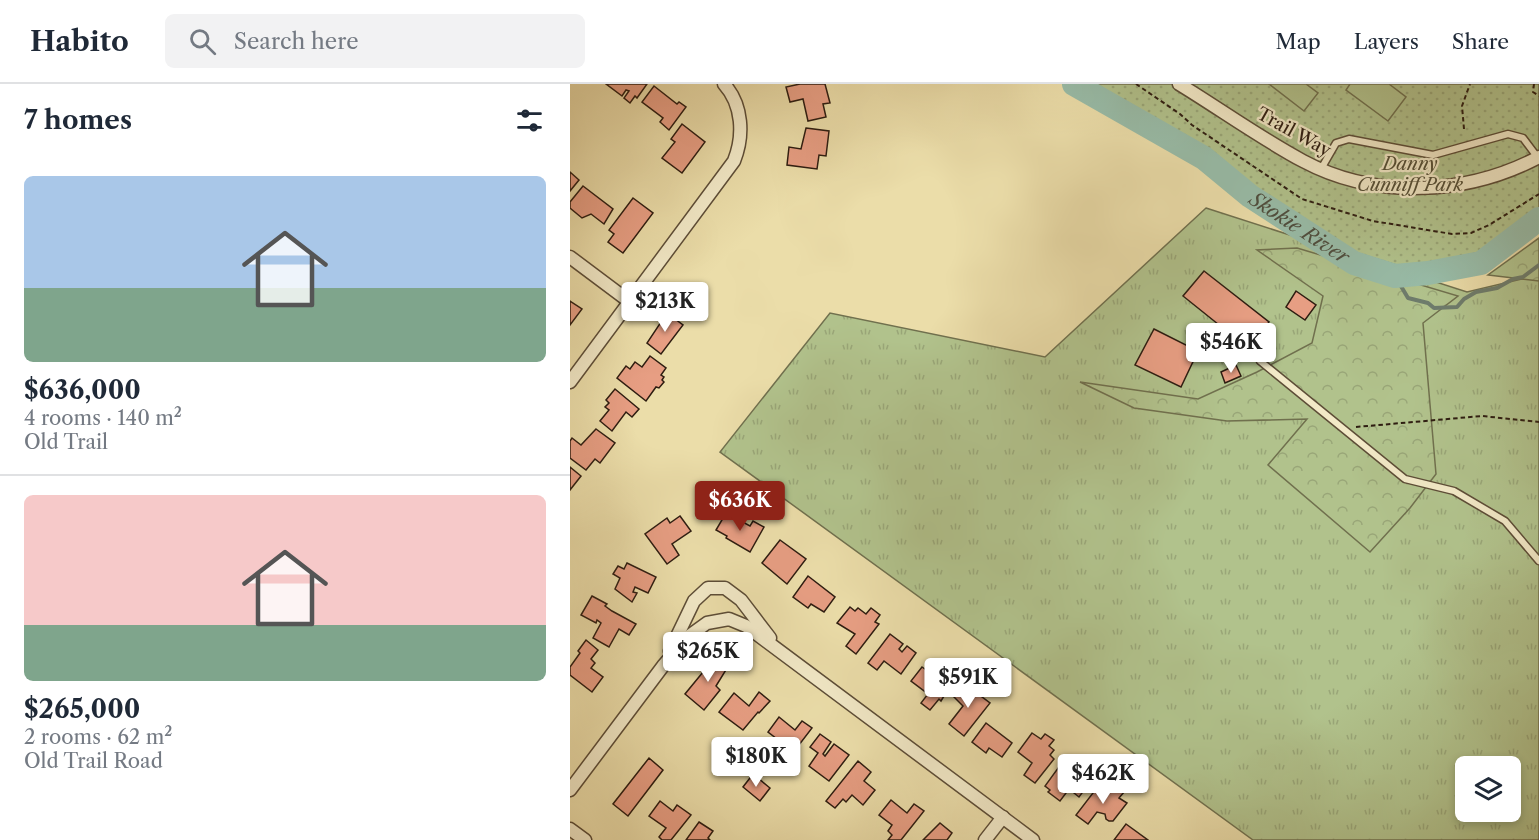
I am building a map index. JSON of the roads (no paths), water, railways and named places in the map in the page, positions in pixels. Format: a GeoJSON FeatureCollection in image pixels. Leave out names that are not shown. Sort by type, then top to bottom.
{"type":"FeatureCollection","features":[{"type":"Feature","properties":{"kind":"street"},"geometry":{"type":"LineString","coordinates":[[570,382],[728,172],[740,147],[739,111],[724,84]]}},
{"type":"Feature","properties":{"kind":"street","name":"Trail Way"},"geometry":{"type":"LineString","coordinates":[[1179,84],[1304,162],[1355,181],[1401,188],[1432,188],[1473,182],[1508,172],[1538,158]]}},
{"type":"Feature","properties":{"kind":"street"},"geometry":{"type":"LineString","coordinates":[[570,257],[630,302]]}},
{"type":"Feature","properties":{"kind":"street"},"geometry":{"type":"LineString","coordinates":[[663,666],[694,601],[708,588],[725,588],[741,600],[779,651]]}},
{"type":"Feature","properties":{"kind":"street"},"geometry":{"type":"LineString","coordinates":[[570,790],[663,666],[689,636],[707,622],[729,619],[746,626],[1033,840]]}},
{"type":"Feature","properties":{"kind":"street"},"geometry":{"type":"LineString","coordinates":[[985,840],[1003,817]]}},
{"type":"Feature","properties":{"kind":"street"},"geometry":{"type":"LineString","coordinates":[[570,829],[585,840]]}},
{"type":"Feature","properties":{"kind":"lane"},"geometry":{"type":"LineString","coordinates":[[1322,169],[1336,142],[1348,139],[1433,155],[1508,134],[1523,138],[1538,158]]}},
{"type":"Feature","properties":{"kind":"lane"},"geometry":{"type":"LineString","coordinates":[[1260,362],[1405,479],[1454,491],[1504,521],[1539,561]]}},
{"type":"Feature","properties":{"kind":"waterway","name":"Skokie River"},"geometry":{"type":"LineString","coordinates":[[1074,84],[1204,158],[1250,196],[1354,263],[1395,276],[1428,273],[1481,263],[1539,219]]}},
{"type":"Feature","properties":{"kind":"waterway"},"geometry":{"type":"LineString","coordinates":[[1395,276],[1408,298],[1428,303],[1434,308],[1457,307],[1464,299],[1476,292],[1497,288],[1513,279],[1523,277],[1539,265]]}},
{"type":"Feature","properties":{"kind":"park label","name":"Danny Cunniff Park"},"geometry":{"type":"Point","coordinates":[1410,174]}}]}
